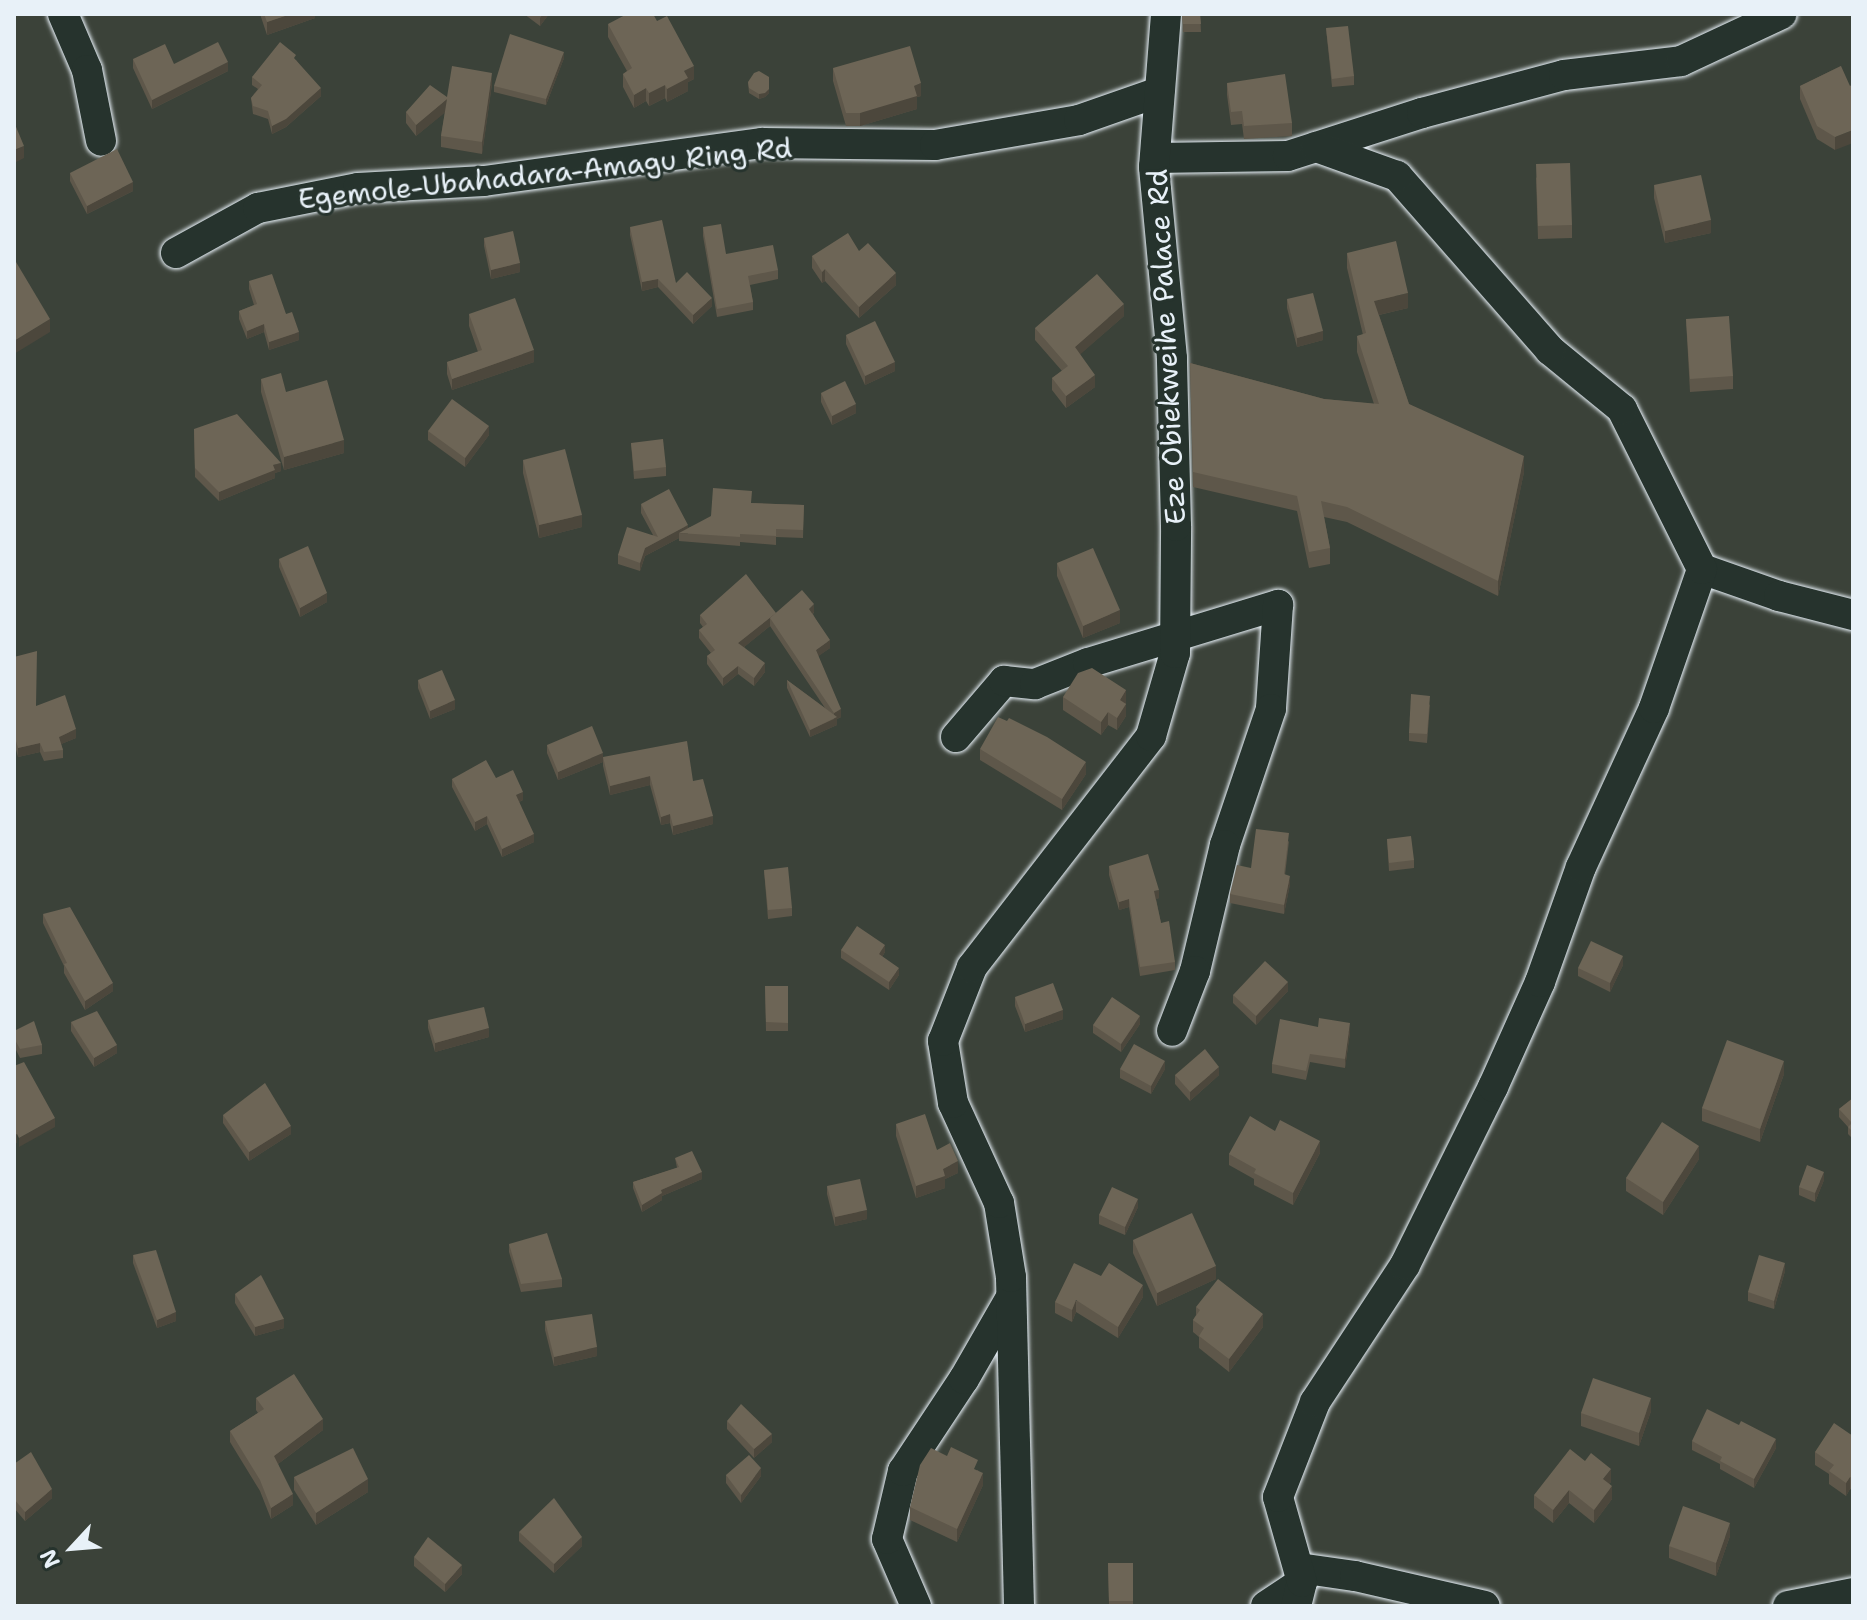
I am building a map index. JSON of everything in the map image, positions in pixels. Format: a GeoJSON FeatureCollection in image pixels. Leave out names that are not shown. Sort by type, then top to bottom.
{"type":"FeatureCollection","features":[{"type":"Feature","properties":{"kind":"street"},"geometry":{"type":"LineString","coordinates":[[63,14],[87,70],[101,141]]}},
{"type":"Feature","properties":{"kind":"street","name":"Eze Obiekweihe Palace Rd"},"geometry":{"type":"LineString","coordinates":[[1019,1606],[1011,1297],[999,1203],[953,1103],[943,1041],[972,967],[1151,736],[1175,653],[1172,358],[1155,158],[1166,14]]}},
{"type":"Feature","properties":{"kind":"street"},"geometry":{"type":"LineString","coordinates":[[1155,158],[1288,156],[1422,113],[1564,75],[1681,61],[1782,14]]}},
{"type":"Feature","properties":{"kind":"street","name":"Egemole-Ubahadara-Amagu Ring Rd"},"geometry":{"type":"LineString","coordinates":[[176,253],[258,208],[358,188],[484,181],[762,143],[935,145],[1079,120],[1159,92]]}},
{"type":"Feature","properties":{"kind":"street"},"geometry":{"type":"LineString","coordinates":[[1316,147],[1397,176],[1550,350],[1622,409],[1702,569],[1779,596],[1853,615]]}},
{"type":"Feature","properties":{"kind":"street"},"geometry":{"type":"LineString","coordinates":[[1299,1585],[1278,1497],[1315,1402],[1405,1265],[1493,1087],[1540,982],[1581,867],[1654,708],[1702,569]]}},
{"type":"Feature","properties":{"kind":"street"},"geometry":{"type":"LineString","coordinates":[[956,737],[1004,681],[1035,684],[1088,663],[1278,605],[1271,709],[1225,845],[1195,971],[1172,1031]]}},
{"type":"Feature","properties":{"kind":"street"},"geometry":{"type":"LineString","coordinates":[[916,1606],[887,1539],[903,1471],[964,1379],[1011,1297]]}},
{"type":"Feature","properties":{"kind":"street"},"geometry":{"type":"LineString","coordinates":[[1266,1606],[1299,1585],[1355,1576],[1485,1606]]}},
{"type":"Feature","properties":{"kind":"street"},"geometry":{"type":"LineString","coordinates":[[1788,1606],[1853,1593]]}},
{"type":"Feature","properties":{"kind":"building"},"geometry":{"type":"Polygon","coordinates":[[[264,14],[291,14],[267,22],[264,14]]]}},
{"type":"Feature","properties":{"kind":"building"},"geometry":{"type":"Polygon","coordinates":[[[627,14],[653,14],[657,21],[667,16],[694,66],[684,71],[688,78],[667,89],[665,85],[649,93],[646,88],[634,95],[623,74],[632,68],[608,24],[627,14]]]}},
{"type":"Feature","properties":{"kind":"building"},"geometry":{"type":"Polygon","coordinates":[[[1182,14],[1200,14],[1201,24],[1183,24],[1182,14]]]}},
{"type":"Feature","properties":{"kind":"building"},"geometry":{"type":"Polygon","coordinates":[[[1348,26],[1354,76],[1332,79],[1326,28],[1348,26]]]}},
{"type":"Feature","properties":{"kind":"building"},"geometry":{"type":"Polygon","coordinates":[[[510,34],[564,52],[546,99],[494,86],[510,34]]]}},
{"type":"Feature","properties":{"kind":"building"},"geometry":{"type":"Polygon","coordinates":[[[218,42],[228,62],[152,100],[133,59],[165,44],[174,64],[218,42]]]}},
{"type":"Feature","properties":{"kind":"building"},"geometry":{"type":"Polygon","coordinates":[[[280,42],[296,55],[294,58],[321,88],[286,119],[272,126],[268,111],[253,106],[251,98],[262,85],[252,77],[280,42]]]}},
{"type":"Feature","properties":{"kind":"building"},"geometry":{"type":"Polygon","coordinates":[[[910,46],[921,83],[914,86],[917,96],[860,113],[846,113],[833,68],[910,46]]]}},
{"type":"Feature","properties":{"kind":"building"},"geometry":{"type":"Polygon","coordinates":[[[452,66],[492,73],[482,142],[441,136],[447,99],[416,125],[406,112],[430,85],[447,97],[452,66]]]}},
{"type":"Feature","properties":{"kind":"building"},"geometry":{"type":"Polygon","coordinates":[[[1841,66],[1850,86],[1853,84],[1853,130],[1835,137],[1817,126],[1800,86],[1841,66]]]}},
{"type":"Feature","properties":{"kind":"building"},"geometry":{"type":"Polygon","coordinates":[[[759,71],[769,77],[769,89],[759,94],[749,88],[748,82],[759,71]]]}},
{"type":"Feature","properties":{"kind":"building"},"geometry":{"type":"Polygon","coordinates":[[[1285,74],[1292,123],[1244,126],[1242,111],[1231,112],[1227,83],[1285,74]]]}},
{"type":"Feature","properties":{"kind":"building"},"geometry":{"type":"Polygon","coordinates":[[[14,122],[24,146],[14,150],[14,122]]]}},
{"type":"Feature","properties":{"kind":"building"},"geometry":{"type":"Polygon","coordinates":[[[117,149],[133,182],[87,206],[70,173],[117,149]]]}},
{"type":"Feature","properties":{"kind":"building"},"geometry":{"type":"Polygon","coordinates":[[[1570,163],[1572,225],[1538,226],[1536,164],[1570,163]]]}},
{"type":"Feature","properties":{"kind":"building"},"geometry":{"type":"Polygon","coordinates":[[[1701,175],[1711,220],[1665,231],[1654,185],[1701,175]]]}},
{"type":"Feature","properties":{"kind":"building"},"geometry":{"type":"Polygon","coordinates":[[[662,220],[676,283],[687,272],[712,298],[693,315],[658,279],[642,282],[630,227],[662,220]]]}},
{"type":"Feature","properties":{"kind":"building"},"geometry":{"type":"Polygon","coordinates":[[[721,224],[726,254],[773,245],[778,270],[748,276],[753,302],[717,309],[703,227],[721,224]]]}},
{"type":"Feature","properties":{"kind":"building"},"geometry":{"type":"Polygon","coordinates":[[[513,231],[520,263],[491,270],[484,238],[513,231]]]}},
{"type":"Feature","properties":{"kind":"building"},"geometry":{"type":"Polygon","coordinates":[[[848,233],[859,251],[868,243],[896,273],[859,307],[825,269],[822,272],[812,256],[848,233]]]}},
{"type":"Feature","properties":{"kind":"building"},"geometry":{"type":"Polygon","coordinates":[[[1396,241],[1408,293],[1374,301],[1409,404],[1524,456],[1498,581],[1347,507],[1321,501],[1330,548],[1309,552],[1297,496],[1193,472],[1190,363],[1324,399],[1379,404],[1357,336],[1366,333],[1347,253],[1396,241]]]}},
{"type":"Feature","properties":{"kind":"building"},"geometry":{"type":"Polygon","coordinates":[[[14,263],[50,319],[14,341],[14,263]]]}},
{"type":"Feature","properties":{"kind":"building"},"geometry":{"type":"Polygon","coordinates":[[[272,274],[286,314],[292,312],[299,332],[269,342],[264,324],[247,331],[239,311],[257,304],[249,281],[272,274]]]}},
{"type":"Feature","properties":{"kind":"building"},"geometry":{"type":"Polygon","coordinates":[[[1097,274],[1124,304],[1075,347],[1095,375],[1066,396],[1052,378],[1068,366],[1035,328],[1097,274]]]}},
{"type":"Feature","properties":{"kind":"building"},"geometry":{"type":"Polygon","coordinates":[[[1313,293],[1323,331],[1297,338],[1287,299],[1313,293]]]}},
{"type":"Feature","properties":{"kind":"building"},"geometry":{"type":"Polygon","coordinates":[[[515,298],[534,350],[452,379],[447,362],[482,350],[469,314],[515,298]]]}},
{"type":"Feature","properties":{"kind":"building"},"geometry":{"type":"Polygon","coordinates":[[[1729,316],[1733,376],[1690,379],[1686,319],[1729,316]]]}},
{"type":"Feature","properties":{"kind":"building"},"geometry":{"type":"Polygon","coordinates":[[[875,321],[895,362],[865,376],[846,335],[875,321]]]}},
{"type":"Feature","properties":{"kind":"building"},"geometry":{"type":"Polygon","coordinates":[[[281,373],[286,392],[327,380],[344,440],[284,457],[261,379],[281,373]]]}},
{"type":"Feature","properties":{"kind":"building"},"geometry":{"type":"Polygon","coordinates":[[[845,381],[856,404],[832,416],[821,393],[845,381]]]}},
{"type":"Feature","properties":{"kind":"building"},"geometry":{"type":"Polygon","coordinates":[[[452,399],[489,426],[465,458],[428,431],[452,399]]]}},
{"type":"Feature","properties":{"kind":"building"},"geometry":{"type":"Polygon","coordinates":[[[237,414],[281,463],[273,465],[275,470],[219,492],[195,468],[194,429],[237,414]]]}},
{"type":"Feature","properties":{"kind":"building"},"geometry":{"type":"Polygon","coordinates":[[[663,439],[666,467],[634,471],[631,443],[663,439]]]}},
{"type":"Feature","properties":{"kind":"building"},"geometry":{"type":"Polygon","coordinates":[[[565,449],[582,515],[539,525],[523,460],[565,449]]]}},
{"type":"Feature","properties":{"kind":"building"},"geometry":{"type":"Polygon","coordinates":[[[713,488],[752,491],[751,503],[804,505],[803,530],[776,529],[776,536],[740,534],[740,537],[679,533],[711,516],[713,488]]]}},
{"type":"Feature","properties":{"kind":"building"},"geometry":{"type":"Polygon","coordinates":[[[669,489],[688,525],[645,548],[640,563],[618,555],[627,527],[658,537],[641,504],[669,489]]]}},
{"type":"Feature","properties":{"kind":"building"},"geometry":{"type":"Polygon","coordinates":[[[308,546],[327,593],[300,608],[279,559],[308,546]]]}},
{"type":"Feature","properties":{"kind":"building"},"geometry":{"type":"Polygon","coordinates":[[[1093,548],[1120,610],[1083,626],[1057,563],[1093,548]]]}},
{"type":"Feature","properties":{"kind":"building"},"geometry":{"type":"Polygon","coordinates":[[[746,574],[776,613],[738,643],[765,663],[754,678],[738,666],[723,678],[707,656],[715,650],[699,630],[707,624],[700,615],[746,574]]]}},
{"type":"Feature","properties":{"kind":"building"},"geometry":{"type":"Polygon","coordinates":[[[802,590],[814,604],[809,609],[830,640],[816,650],[841,709],[834,713],[770,618],[802,590]]]}},
{"type":"Feature","properties":{"kind":"building"},"geometry":{"type":"Polygon","coordinates":[[[37,651],[36,706],[65,695],[76,729],[59,737],[63,750],[44,752],[40,743],[18,748],[14,734],[14,657],[37,651]]]}},
{"type":"Feature","properties":{"kind":"building"},"geometry":{"type":"Polygon","coordinates":[[[1092,668],[1126,690],[1120,700],[1126,704],[1117,718],[1108,712],[1101,722],[1063,697],[1078,673],[1092,668]]]}},
{"type":"Feature","properties":{"kind":"building"},"geometry":{"type":"Polygon","coordinates":[[[442,670],[455,700],[430,711],[418,680],[442,670]]]}},
{"type":"Feature","properties":{"kind":"building"},"geometry":{"type":"Polygon","coordinates":[[[787,680],[837,717],[810,730],[787,680]]]}},
{"type":"Feature","properties":{"kind":"building"},"geometry":{"type":"Polygon","coordinates":[[[1411,694],[1430,696],[1427,734],[1409,733],[1411,694]]]}},
{"type":"Feature","properties":{"kind":"building"},"geometry":{"type":"Polygon","coordinates":[[[998,717],[1007,721],[1009,718],[1047,737],[1086,762],[1062,799],[980,749],[998,717]]]}},
{"type":"Feature","properties":{"kind":"building"},"geometry":{"type":"Polygon","coordinates":[[[592,726],[603,753],[558,772],[547,745],[592,726]]]}},
{"type":"Feature","properties":{"kind":"building"},"geometry":{"type":"Polygon","coordinates":[[[687,741],[693,781],[703,779],[713,816],[673,826],[670,814],[661,817],[650,776],[610,786],[603,757],[687,741]]]}},
{"type":"Feature","properties":{"kind":"building"},"geometry":{"type":"Polygon","coordinates":[[[486,760],[496,778],[513,770],[523,792],[516,795],[534,834],[502,849],[487,816],[475,822],[452,779],[486,760]]]}},
{"type":"Feature","properties":{"kind":"building"},"geometry":{"type":"Polygon","coordinates":[[[1256,829],[1289,833],[1284,874],[1290,876],[1284,905],[1230,894],[1237,865],[1251,868],[1256,829]]]}},
{"type":"Feature","properties":{"kind":"building"},"geometry":{"type":"Polygon","coordinates":[[[1411,836],[1414,860],[1389,863],[1387,839],[1411,836]]]}},
{"type":"Feature","properties":{"kind":"building"},"geometry":{"type":"Polygon","coordinates":[[[1148,854],[1159,890],[1154,891],[1161,923],[1169,921],[1175,962],[1140,967],[1129,899],[1119,902],[1109,866],[1148,854]]]}},
{"type":"Feature","properties":{"kind":"building"},"geometry":{"type":"Polygon","coordinates":[[[788,867],[792,908],[768,910],[764,870],[788,867]]]}},
{"type":"Feature","properties":{"kind":"building"},"geometry":{"type":"Polygon","coordinates":[[[70,907],[113,983],[85,1001],[64,964],[67,963],[43,914],[70,907]]]}},
{"type":"Feature","properties":{"kind":"building"},"geometry":{"type":"Polygon","coordinates":[[[857,926],[885,945],[879,954],[899,968],[889,982],[841,950],[857,926]]]}},
{"type":"Feature","properties":{"kind":"building"},"geometry":{"type":"Polygon","coordinates":[[[1591,941],[1623,956],[1610,983],[1578,968],[1591,941]]]}},
{"type":"Feature","properties":{"kind":"building"},"geometry":{"type":"Polygon","coordinates":[[[1265,961],[1288,982],[1256,1016],[1233,995],[1265,961]]]}},
{"type":"Feature","properties":{"kind":"building"},"geometry":{"type":"Polygon","coordinates":[[[1053,983],[1063,1010],[1025,1024],[1015,997],[1053,983]]]}},
{"type":"Feature","properties":{"kind":"building"},"geometry":{"type":"Polygon","coordinates":[[[765,986],[788,986],[788,1023],[766,1022],[765,986]]]}},
{"type":"Feature","properties":{"kind":"building"},"geometry":{"type":"Polygon","coordinates":[[[1112,997],[1140,1016],[1121,1044],[1093,1025],[1112,997]]]}},
{"type":"Feature","properties":{"kind":"building"},"geometry":{"type":"Polygon","coordinates":[[[484,1007],[489,1028],[435,1043],[428,1020],[484,1007]]]}},
{"type":"Feature","properties":{"kind":"building"},"geometry":{"type":"Polygon","coordinates":[[[97,1011],[117,1045],[94,1058],[71,1022],[97,1011]]]}},
{"type":"Feature","properties":{"kind":"building"},"geometry":{"type":"Polygon","coordinates":[[[1319,1018],[1350,1023],[1345,1059],[1310,1054],[1306,1071],[1272,1064],[1280,1019],[1318,1027],[1319,1018]]]}},
{"type":"Feature","properties":{"kind":"building"},"geometry":{"type":"Polygon","coordinates":[[[34,1021],[42,1045],[20,1049],[14,1031],[34,1021]]]}},
{"type":"Feature","properties":{"kind":"building"},"geometry":{"type":"Polygon","coordinates":[[[1727,1040],[1784,1061],[1760,1129],[1702,1108],[1727,1040]]]}},
{"type":"Feature","properties":{"kind":"building"},"geometry":{"type":"Polygon","coordinates":[[[1134,1044],[1165,1061],[1151,1086],[1120,1069],[1134,1044]]]}},
{"type":"Feature","properties":{"kind":"building"},"geometry":{"type":"Polygon","coordinates":[[[1205,1049],[1219,1067],[1190,1092],[1175,1075],[1205,1049]]]}},
{"type":"Feature","properties":{"kind":"building"},"geometry":{"type":"Polygon","coordinates":[[[24,1062],[55,1118],[19,1138],[17,1134],[14,1136],[14,1066],[24,1062]]]}},
{"type":"Feature","properties":{"kind":"building"},"geometry":{"type":"Polygon","coordinates":[[[265,1083],[291,1126],[249,1152],[223,1115],[265,1083]]]}},
{"type":"Feature","properties":{"kind":"building"},"geometry":{"type":"Polygon","coordinates":[[[1853,1098],[1853,1132],[1848,1127],[1852,1123],[1839,1109],[1853,1098]]]}},
{"type":"Feature","properties":{"kind":"building"},"geometry":{"type":"Polygon","coordinates":[[[925,1114],[937,1150],[950,1143],[958,1161],[943,1169],[945,1176],[916,1186],[896,1124],[925,1114]]]}},
{"type":"Feature","properties":{"kind":"building"},"geometry":{"type":"Polygon","coordinates":[[[1250,1116],[1275,1131],[1280,1120],[1320,1141],[1293,1193],[1254,1173],[1256,1169],[1229,1154],[1250,1116]]]}},
{"type":"Feature","properties":{"kind":"building"},"geometry":{"type":"Polygon","coordinates":[[[1662,1122],[1699,1146],[1663,1202],[1626,1178],[1662,1122]]]}},
{"type":"Feature","properties":{"kind":"building"},"geometry":{"type":"Polygon","coordinates":[[[692,1151],[702,1172],[661,1190],[662,1193],[642,1205],[633,1182],[679,1167],[675,1158],[692,1151]]]}},
{"type":"Feature","properties":{"kind":"building"},"geometry":{"type":"Polygon","coordinates":[[[1807,1165],[1824,1172],[1815,1193],[1799,1187],[1807,1165]]]}},
{"type":"Feature","properties":{"kind":"building"},"geometry":{"type":"Polygon","coordinates":[[[860,1179],[867,1210],[835,1217],[827,1186],[860,1179]]]}},
{"type":"Feature","properties":{"kind":"building"},"geometry":{"type":"Polygon","coordinates":[[[1112,1187],[1138,1199],[1125,1227],[1099,1215],[1112,1187]]]}},
{"type":"Feature","properties":{"kind":"building"},"geometry":{"type":"Polygon","coordinates":[[[1192,1213],[1216,1266],[1157,1293],[1133,1240],[1192,1213]]]}},
{"type":"Feature","properties":{"kind":"building"},"geometry":{"type":"Polygon","coordinates":[[[547,1233],[562,1279],[521,1284],[509,1244],[547,1233]]]}},
{"type":"Feature","properties":{"kind":"building"},"geometry":{"type":"Polygon","coordinates":[[[156,1250],[176,1312],[157,1320],[133,1255],[156,1250]]]}},
{"type":"Feature","properties":{"kind":"building"},"geometry":{"type":"Polygon","coordinates":[[[1759,1255],[1785,1263],[1774,1301],[1748,1292],[1759,1255]]]}},
{"type":"Feature","properties":{"kind":"building"},"geometry":{"type":"Polygon","coordinates":[[[1074,1263],[1101,1276],[1109,1263],[1143,1285],[1118,1327],[1076,1300],[1072,1310],[1055,1302],[1074,1263]]]}},
{"type":"Feature","properties":{"kind":"building"},"geometry":{"type":"Polygon","coordinates":[[[261,1275],[284,1319],[255,1327],[235,1294],[261,1275]]]}},
{"type":"Feature","properties":{"kind":"building"},"geometry":{"type":"Polygon","coordinates":[[[1218,1279],[1263,1314],[1229,1359],[1199,1336],[1204,1328],[1193,1320],[1200,1310],[1196,1307],[1218,1279]]]}},
{"type":"Feature","properties":{"kind":"building"},"geometry":{"type":"Polygon","coordinates":[[[592,1314],[597,1347],[554,1357],[545,1321],[592,1314]]]}},
{"type":"Feature","properties":{"kind":"building"},"geometry":{"type":"Polygon","coordinates":[[[294,1374],[323,1419],[274,1456],[293,1494],[271,1508],[260,1480],[230,1431],[264,1409],[256,1398],[294,1374]]]}},
{"type":"Feature","properties":{"kind":"building"},"geometry":{"type":"Polygon","coordinates":[[[1593,1378],[1651,1398],[1639,1433],[1581,1413],[1593,1378]]]}},
{"type":"Feature","properties":{"kind":"building"},"geometry":{"type":"Polygon","coordinates":[[[741,1404],[772,1434],[754,1449],[727,1421],[741,1404]]]}},
{"type":"Feature","properties":{"kind":"building"},"geometry":{"type":"Polygon","coordinates":[[[1707,1409],[1739,1425],[1741,1421],[1776,1439],[1754,1479],[1720,1461],[1722,1457],[1692,1441],[1707,1409]]]}},
{"type":"Feature","properties":{"kind":"building"},"geometry":{"type":"Polygon","coordinates":[[[1834,1423],[1853,1436],[1853,1478],[1850,1477],[1846,1483],[1829,1471],[1834,1465],[1815,1452],[1834,1423]]]}},
{"type":"Feature","properties":{"kind":"building"},"geometry":{"type":"Polygon","coordinates":[[[951,1447],[978,1460],[974,1469],[983,1473],[957,1529],[910,1507],[920,1465],[931,1448],[947,1456],[951,1447]]]}},
{"type":"Feature","properties":{"kind":"building"},"geometry":{"type":"Polygon","coordinates":[[[353,1448],[368,1479],[316,1513],[294,1477],[353,1448]]]}},
{"type":"Feature","properties":{"kind":"building"},"geometry":{"type":"Polygon","coordinates":[[[1570,1449],[1585,1461],[1591,1453],[1611,1469],[1603,1479],[1612,1486],[1594,1510],[1569,1490],[1553,1510],[1534,1495],[1570,1449]]]}},
{"type":"Feature","properties":{"kind":"building"},"geometry":{"type":"Polygon","coordinates":[[[31,1452],[52,1489],[25,1512],[14,1499],[14,1464],[31,1452]]]}},
{"type":"Feature","properties":{"kind":"building"},"geometry":{"type":"Polygon","coordinates":[[[749,1455],[761,1468],[741,1495],[726,1475],[749,1455]]]}},
{"type":"Feature","properties":{"kind":"building"},"geometry":{"type":"Polygon","coordinates":[[[554,1498],[582,1537],[554,1564],[519,1532],[554,1498]]]}},
{"type":"Feature","properties":{"kind":"building"},"geometry":{"type":"Polygon","coordinates":[[[1683,1506],[1730,1523],[1716,1563],[1669,1546],[1683,1506]]]}},
{"type":"Feature","properties":{"kind":"building"},"geometry":{"type":"Polygon","coordinates":[[[428,1537],[462,1565],[445,1584],[414,1557],[428,1537]]]}},
{"type":"Feature","properties":{"kind":"building"},"geometry":{"type":"Polygon","coordinates":[[[1108,1563],[1133,1563],[1133,1601],[1109,1601],[1108,1563]]]}}]}
